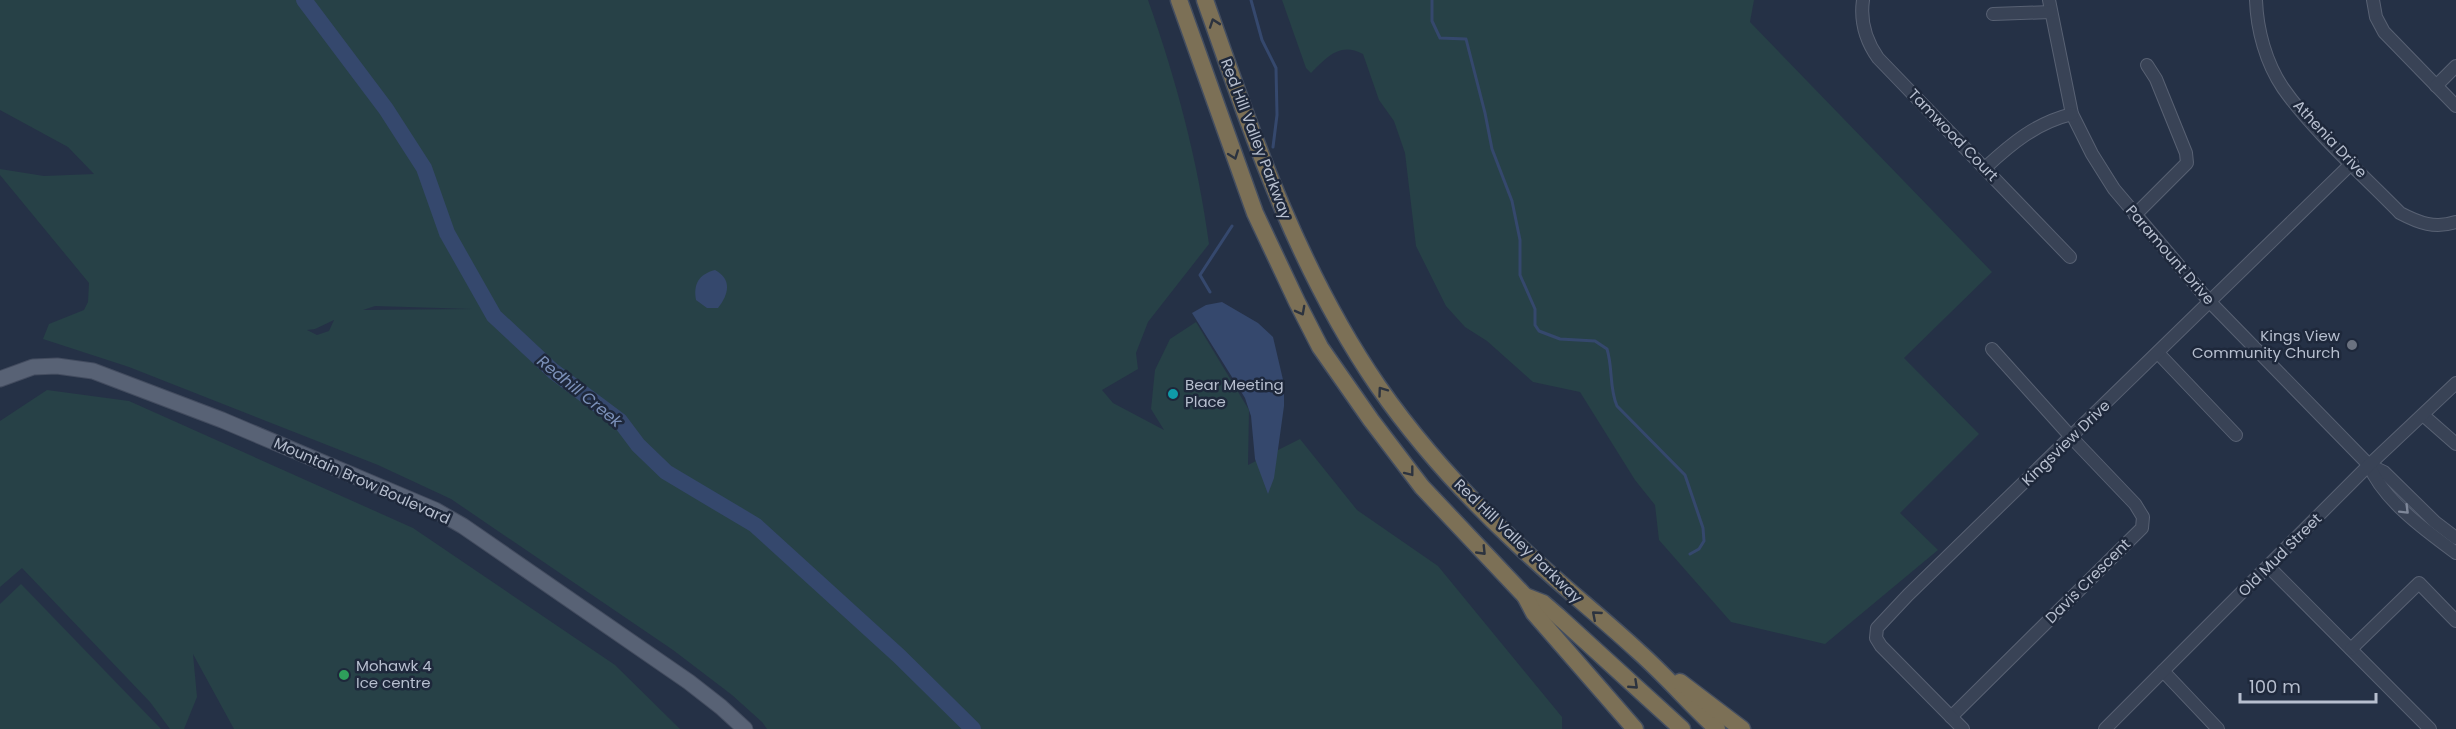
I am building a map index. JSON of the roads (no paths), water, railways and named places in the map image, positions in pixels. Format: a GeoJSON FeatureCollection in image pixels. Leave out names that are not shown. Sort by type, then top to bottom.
{"type":"FeatureCollection","features":[{"type":"Feature","properties":{"kind":"highway","name":"Red Hill Valley Parkway"},"geometry":{"type":"LineString","coordinates":[[1179,0],[1255,213],[1320,347],[1371,420],[1417,481],[1442,509],[1525,596],[1543,603],[1682,729]]}},
{"type":"Feature","properties":{"kind":"highway","name":"Red Hill Valley Parkway"},"geometry":{"type":"LineString","coordinates":[[1205,0],[1262,159],[1293,235],[1325,300],[1378,386],[1424,446],[1458,485],[1513,541],[1641,653],[1717,729]]}},
{"type":"Feature","properties":{"kind":"highway"},"geometry":{"type":"LineString","coordinates":[[1525,596],[1534,613],[1635,729]]}},
{"type":"Feature","properties":{"kind":"highway"},"geometry":{"type":"LineString","coordinates":[[1641,653],[1742,729]]}},
{"type":"Feature","properties":{"kind":"main road","name":"Mountain Brow Boulevard"},"geometry":{"type":"LineString","coordinates":[[0,379],[33,367],[57,366],[93,371],[205,414],[435,510],[463,526],[670,669],[722,707],[745,729]]}},
{"type":"Feature","properties":{"kind":"street","name":"Tamwood Court"},"geometry":{"type":"LineString","coordinates":[[1863,0],[1864,29],[1869,44],[1878,58],[2070,257]]}},
{"type":"Feature","properties":{"kind":"street","name":"Athenia Drive"},"geometry":{"type":"LineString","coordinates":[[2256,0],[2260,34],[2271,63],[2283,87],[2305,114],[2400,213],[2417,223],[2434,226],[2456,222]]}},
{"type":"Feature","properties":{"kind":"street"},"geometry":{"type":"LineString","coordinates":[[2373,0],[2376,17],[2384,32],[2456,106]]}},
{"type":"Feature","properties":{"kind":"street"},"geometry":{"type":"LineString","coordinates":[[1994,14],[2050,6]]}},
{"type":"Feature","properties":{"kind":"street","name":"Paramount Drive"},"geometry":{"type":"LineString","coordinates":[[2050,6],[2072,114],[2092,154],[2114,189],[2209,301],[2369,465]]}},
{"type":"Feature","properties":{"kind":"street"},"geometry":{"type":"LineString","coordinates":[[2135,215],[2187,163],[2186,153],[2160,89],[2147,65]]}},
{"type":"Feature","properties":{"kind":"street"},"geometry":{"type":"LineString","coordinates":[[2436,86],[2456,66]]}},
{"type":"Feature","properties":{"kind":"street"},"geometry":{"type":"LineString","coordinates":[[1985,168],[2016,139],[2045,123],[2072,114]]}},
{"type":"Feature","properties":{"kind":"street","name":"Kingsview Drive"},"geometry":{"type":"LineString","coordinates":[[1963,729],[1881,646],[1876,638],[1877,628],[1908,595],[2352,164]]}},
{"type":"Feature","properties":{"kind":"street"},"geometry":{"type":"LineString","coordinates":[[1992,349],[2072,438]]}},
{"type":"Feature","properties":{"kind":"street"},"geometry":{"type":"LineString","coordinates":[[2158,353],[2236,435]]}},
{"type":"Feature","properties":{"kind":"street","name":"Old Mud Street"},"geometry":{"type":"LineString","coordinates":[[2105,729],[2369,465],[2456,383]]}},
{"type":"Feature","properties":{"kind":"street"},"geometry":{"type":"LineString","coordinates":[[2423,415],[2456,444]]}},
{"type":"Feature","properties":{"kind":"street","name":"Davis Crescent"},"geometry":{"type":"LineString","coordinates":[[1951,717],[2142,528],[2143,517],[2135,504],[2072,438]]}},
{"type":"Feature","properties":{"kind":"street"},"geometry":{"type":"LineString","coordinates":[[2369,465],[2384,472],[2435,522],[2456,538]]}},
{"type":"Feature","properties":{"kind":"street"},"geometry":{"type":"LineString","coordinates":[[2369,465],[2376,482],[2419,525],[2456,553]]}},
{"type":"Feature","properties":{"kind":"street"},"geometry":{"type":"LineString","coordinates":[[2269,567],[2430,729]]}},
{"type":"Feature","properties":{"kind":"street"},"geometry":{"type":"LineString","coordinates":[[2351,649],[2419,583],[2456,621]]}},
{"type":"Feature","properties":{"kind":"street"},"geometry":{"type":"LineString","coordinates":[[2163,671],[2218,729]]}},
{"type":"Feature","properties":{"kind":"water"},"geometry":{"type":"Polygon","coordinates":[[[715,270],[726,282],[725,297],[718,308],[707,308],[696,300],[695,289],[701,277],[715,270]]]}},
{"type":"Feature","properties":{"kind":"water"},"geometry":{"type":"Polygon","coordinates":[[[1222,302],[1258,323],[1273,337],[1284,384],[1284,406],[1274,478],[1268,494],[1255,459],[1251,416],[1245,398],[1192,313],[1206,305],[1222,302]]]}},
{"type":"Feature","properties":{"kind":"waterway","name":"Redhill Creek"},"geometry":{"type":"LineString","coordinates":[[304,0],[386,109],[424,168],[447,233],[494,316],[553,371],[620,421],[638,445],[666,472],[755,525],[899,656],[973,729]]}},
{"type":"Feature","properties":{"kind":"waterway"},"geometry":{"type":"LineString","coordinates":[[1251,0],[1262,40],[1276,68],[1277,115],[1273,147]]}},
{"type":"Feature","properties":{"kind":"waterway"},"geometry":{"type":"LineString","coordinates":[[1432,0],[1432,21],[1440,38],[1466,39],[1492,149],[1512,201],[1520,240],[1520,275],[1535,309],[1535,325],[1539,331],[1560,339],[1595,341],[1607,349],[1617,406],[1685,475],[1703,528],[1704,541],[1699,549],[1690,554]]}},
{"type":"Feature","properties":{"kind":"waterway"},"geometry":{"type":"LineString","coordinates":[[1210,292],[1200,275],[1232,226]]}},
{"type":"Feature","properties":{"kind":"place","name":"Kings View Community Church"},"geometry":{"type":"Point","coordinates":[2352,345]}},
{"type":"Feature","properties":{"kind":"place","name":"Bear Meeting Place"},"geometry":{"type":"Point","coordinates":[1173,394]}},
{"type":"Feature","properties":{"kind":"place","name":"Mohawk 4 Ice centre"},"geometry":{"type":"Point","coordinates":[344,675]}}]}
